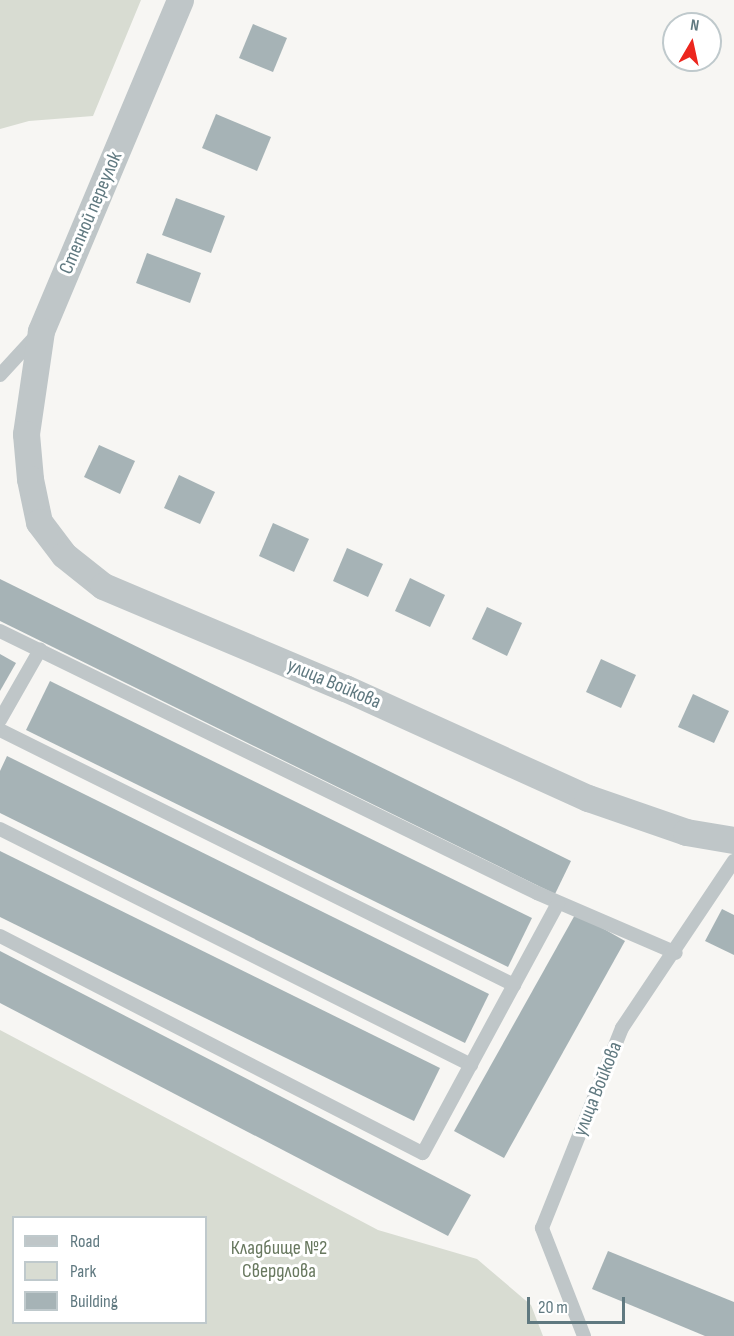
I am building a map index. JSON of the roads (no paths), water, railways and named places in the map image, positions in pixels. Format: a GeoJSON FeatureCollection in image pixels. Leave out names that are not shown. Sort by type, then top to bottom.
{"type":"FeatureCollection","features":[{"type":"Feature","properties":{"kind":"street","name":"Степной переулок"},"geometry":{"type":"LineString","coordinates":[[27,434],[41,331],[180,0]]}},
{"type":"Feature","properties":{"kind":"street","name":"улица Войкова"},"geometry":{"type":"LineString","coordinates":[[27,434],[30,479],[39,522],[64,555],[103,586],[345,688],[588,798],[686,832],[734,840]]}},
{"type":"Feature","properties":{"kind":"lane"},"geometry":{"type":"LineString","coordinates":[[0,375],[41,331]]}},
{"type":"Feature","properties":{"kind":"lane"},"geometry":{"type":"LineString","coordinates":[[0,631],[558,903],[676,953]]}},
{"type":"Feature","properties":{"kind":"lane"},"geometry":{"type":"LineString","coordinates":[[0,720],[40,650]]}},
{"type":"Feature","properties":{"kind":"lane"},"geometry":{"type":"LineString","coordinates":[[0,730],[514,985]]}},
{"type":"Feature","properties":{"kind":"lane"},"geometry":{"type":"LineString","coordinates":[[0,829],[471,1065]]}},
{"type":"Feature","properties":{"kind":"lane","name":"улица Войкова"},"geometry":{"type":"LineString","coordinates":[[584,1336],[542,1228],[622,1028],[676,953],[734,861]]}},
{"type":"Feature","properties":{"kind":"lane"},"geometry":{"type":"LineString","coordinates":[[0,936],[423,1154],[558,903]]}},
{"type":"Feature","properties":{"kind":"park label","name":"Кладбище №2 Свердлова"},"geometry":{"type":"Point","coordinates":[279,1260]}}]}
